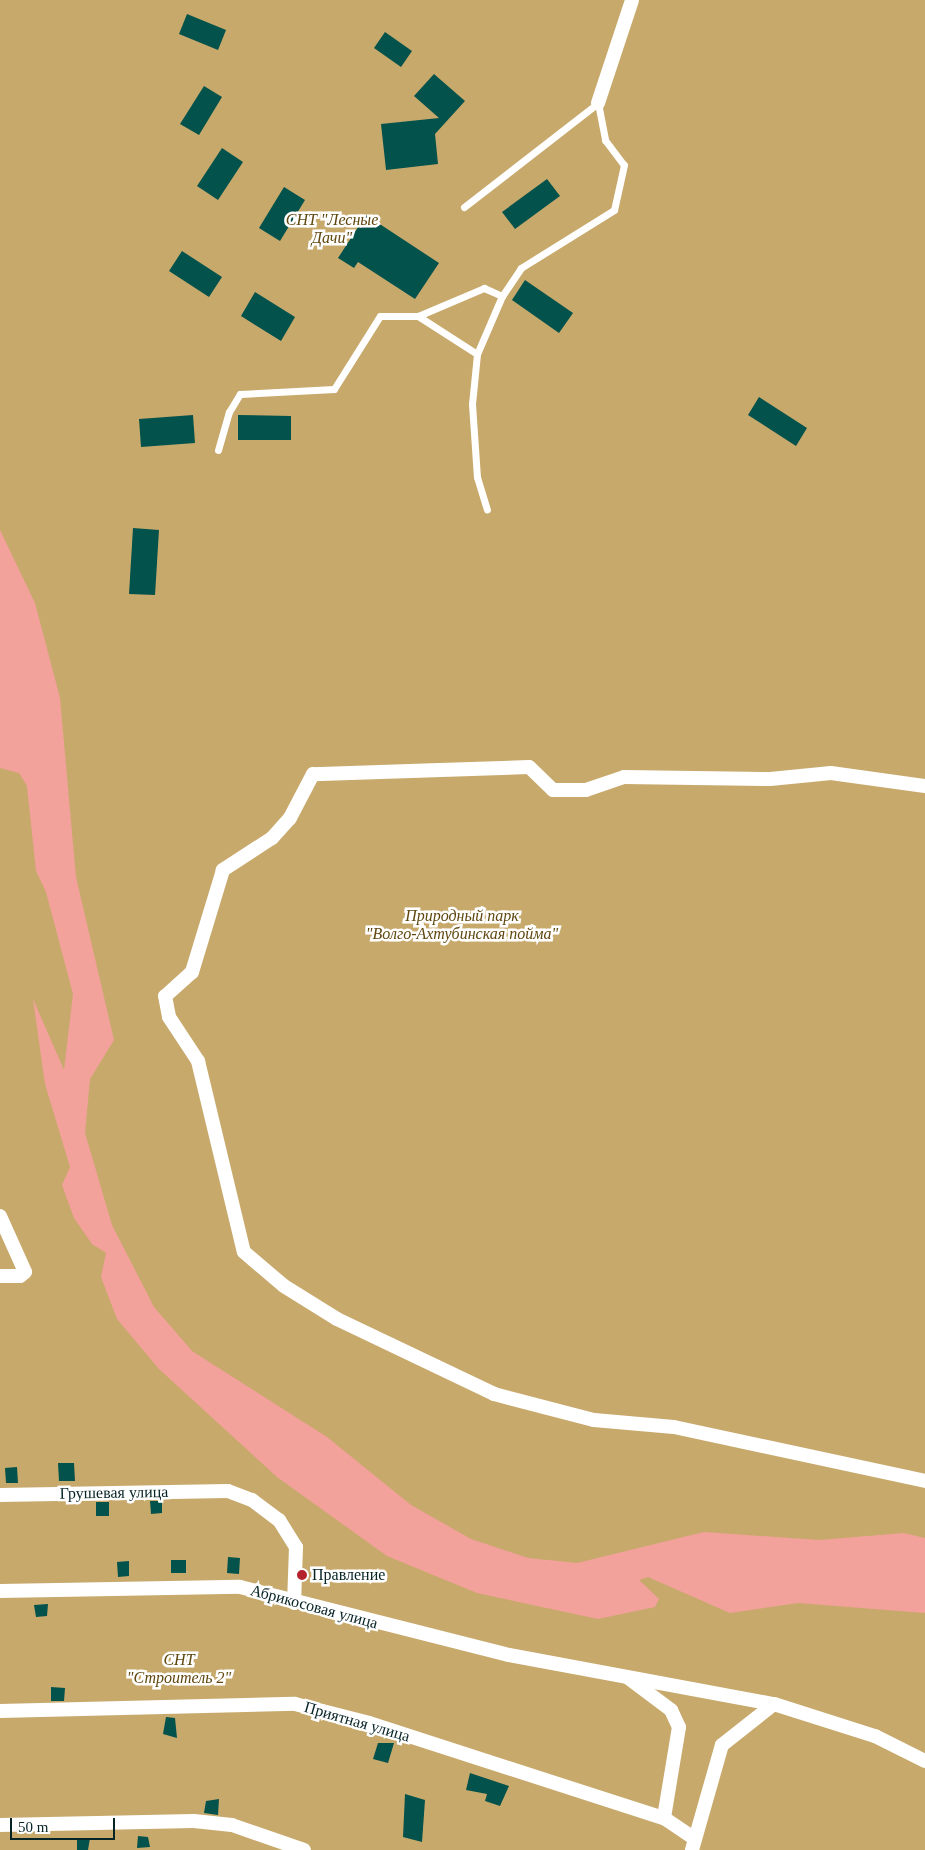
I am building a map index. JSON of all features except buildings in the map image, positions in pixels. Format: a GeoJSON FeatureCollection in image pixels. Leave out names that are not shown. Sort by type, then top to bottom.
{"type":"FeatureCollection","features":[{"type":"Feature","properties":{"kind":"street"},"geometry":{"type":"LineString","coordinates":[[598,103],[632,0]]}},
{"type":"Feature","properties":{"kind":"street"},"geometry":{"type":"LineString","coordinates":[[925,786],[832,772],[770,779],[624,777],[586,790],[552,790],[528,767],[313,774],[290,818],[272,838],[223,870],[192,972],[165,996],[169,1017],[198,1060],[244,1252],[284,1286],[337,1319],[494,1394],[594,1420],[674,1427],[925,1481]]}},
{"type":"Feature","properties":{"kind":"street"},"geometry":{"type":"LineString","coordinates":[[0,1216],[25,1272],[20,1276],[0,1276]]}},
{"type":"Feature","properties":{"kind":"street","name":"Грушевая улица"},"geometry":{"type":"LineString","coordinates":[[0,1496],[228,1491],[252,1500],[279,1520],[296,1547],[294,1603]]}},
{"type":"Feature","properties":{"kind":"street","name":"Абрикосовая улица"},"geometry":{"type":"LineString","coordinates":[[0,1591],[240,1587],[294,1603],[509,1655],[623,1674],[774,1704],[875,1736],[925,1761]]}},
{"type":"Feature","properties":{"kind":"street"},"geometry":{"type":"LineString","coordinates":[[623,1674],[671,1710],[679,1727],[664,1818]]}},
{"type":"Feature","properties":{"kind":"street","name":"Приятная улица"},"geometry":{"type":"LineString","coordinates":[[0,1710],[295,1704],[369,1723],[664,1818],[694,1844]]}},
{"type":"Feature","properties":{"kind":"street"},"geometry":{"type":"LineString","coordinates":[[694,1844],[722,1745],[774,1704]]}},
{"type":"Feature","properties":{"kind":"street"},"geometry":{"type":"LineString","coordinates":[[0,1825],[194,1821],[232,1825],[304,1850]]}},
{"type":"Feature","properties":{"kind":"lane"},"geometry":{"type":"LineString","coordinates":[[464,207],[598,103],[604,140],[624,165],[614,210],[521,268],[502,296],[477,354],[472,404],[477,477],[487,510]]}},
{"type":"Feature","properties":{"kind":"lane"},"geometry":{"type":"LineString","coordinates":[[218,450],[229,412],[240,394],[334,389],[380,316],[418,316],[467,292],[484,288],[502,296]]}},
{"type":"Feature","properties":{"kind":"lane"},"geometry":{"type":"LineString","coordinates":[[418,316],[477,354]]}},
{"type":"Feature","properties":{"kind":"green space","name":"Природный парк \"Волго-Ахтубинская пойма\""},"geometry":{"type":"Polygon","coordinates":[[[0,0],[925,0],[925,1850],[0,1850],[0,0]]]}},
{"type":"Feature","properties":{"kind":"shaded area"},"geometry":{"type":"Polygon","coordinates":[[[0,530],[35,603],[60,698],[76,877],[114,1040],[90,1079],[85,1133],[112,1225],[154,1307],[192,1351],[327,1437],[411,1505],[471,1539],[528,1558],[577,1563],[704,1532],[819,1540],[904,1533],[925,1538],[925,1613],[798,1603],[730,1613],[648,1577],[639,1580],[659,1599],[655,1607],[598,1619],[477,1593],[387,1556],[277,1477],[159,1369],[117,1319],[101,1277],[106,1253],[92,1244],[74,1218],[62,1185],[70,1167],[45,1084],[33,999],[64,1070],[73,994],[46,892],[36,871],[27,786],[19,773],[0,768],[0,530]]]}},
{"type":"Feature","properties":{"kind":"place","name":"Правление"},"geometry":{"type":"Point","coordinates":[302,1575]}},
{"type":"Feature","properties":{"kind":"park label","name":"СНТ \"Лесные Дачи\""},"geometry":{"type":"Point","coordinates":[332,229]}},
{"type":"Feature","properties":{"kind":"park label","name":"СНТ \"Строитель 2\""},"geometry":{"type":"Point","coordinates":[179,1669]}}]}
